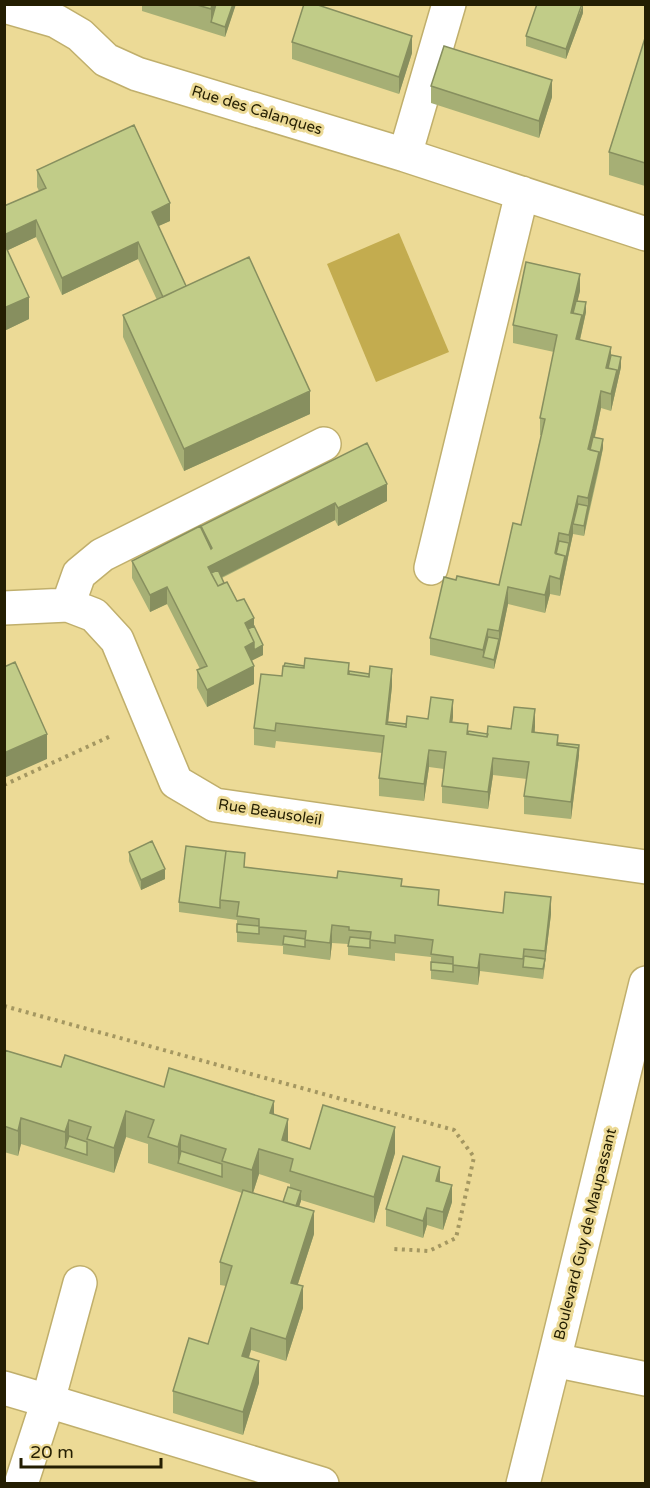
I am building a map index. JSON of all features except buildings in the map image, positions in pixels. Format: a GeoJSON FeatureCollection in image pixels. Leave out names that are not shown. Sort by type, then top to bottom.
{"type":"FeatureCollection","features":[{"type":"Feature","properties":{"kind":"street"},"geometry":{"type":"LineString","coordinates":[[405,155],[449,4]]}},
{"type":"Feature","properties":{"kind":"street","name":"Rue des Calanques"},"geometry":{"type":"LineString","coordinates":[[4,6],[56,21],[80,35],[106,60],[137,74],[405,155],[645,234]]}},
{"type":"Feature","properties":{"kind":"street"},"geometry":{"type":"LineString","coordinates":[[431,568],[522,193]]}},
{"type":"Feature","properties":{"kind":"street"},"geometry":{"type":"LineString","coordinates":[[68,605],[79,574],[102,555],[324,444]]}},
{"type":"Feature","properties":{"kind":"street","name":"Rue Beausoleil"},"geometry":{"type":"LineString","coordinates":[[4,608],[68,605],[94,615],[117,640],[177,782],[215,805],[645,867]]}},
{"type":"Feature","properties":{"kind":"street","name":"Boulevard Guy de Maupassant"},"geometry":{"type":"LineString","coordinates":[[523,1484],[645,983]]}},
{"type":"Feature","properties":{"kind":"street"},"geometry":{"type":"LineString","coordinates":[[21,1484],[48,1401],[80,1283]]}},
{"type":"Feature","properties":{"kind":"street"},"geometry":{"type":"LineString","coordinates":[[554,1360],[645,1379]]}},
{"type":"Feature","properties":{"kind":"street"},"geometry":{"type":"LineString","coordinates":[[4,1388],[322,1484]]}},
{"type":"Feature","properties":{"kind":"path"},"geometry":{"type":"LineString","coordinates":[[4,785],[150,718]]}},
{"type":"Feature","properties":{"kind":"path"},"geometry":{"type":"LineString","coordinates":[[4,1006],[453,1130],[474,1157],[456,1238],[429,1251],[394,1250]]}},
{"type":"Feature","properties":{"kind":"shaded area"},"geometry":{"type":"Polygon","coordinates":[[[399,233],[449,352],[376,382],[327,264],[399,233]]]}}]}
